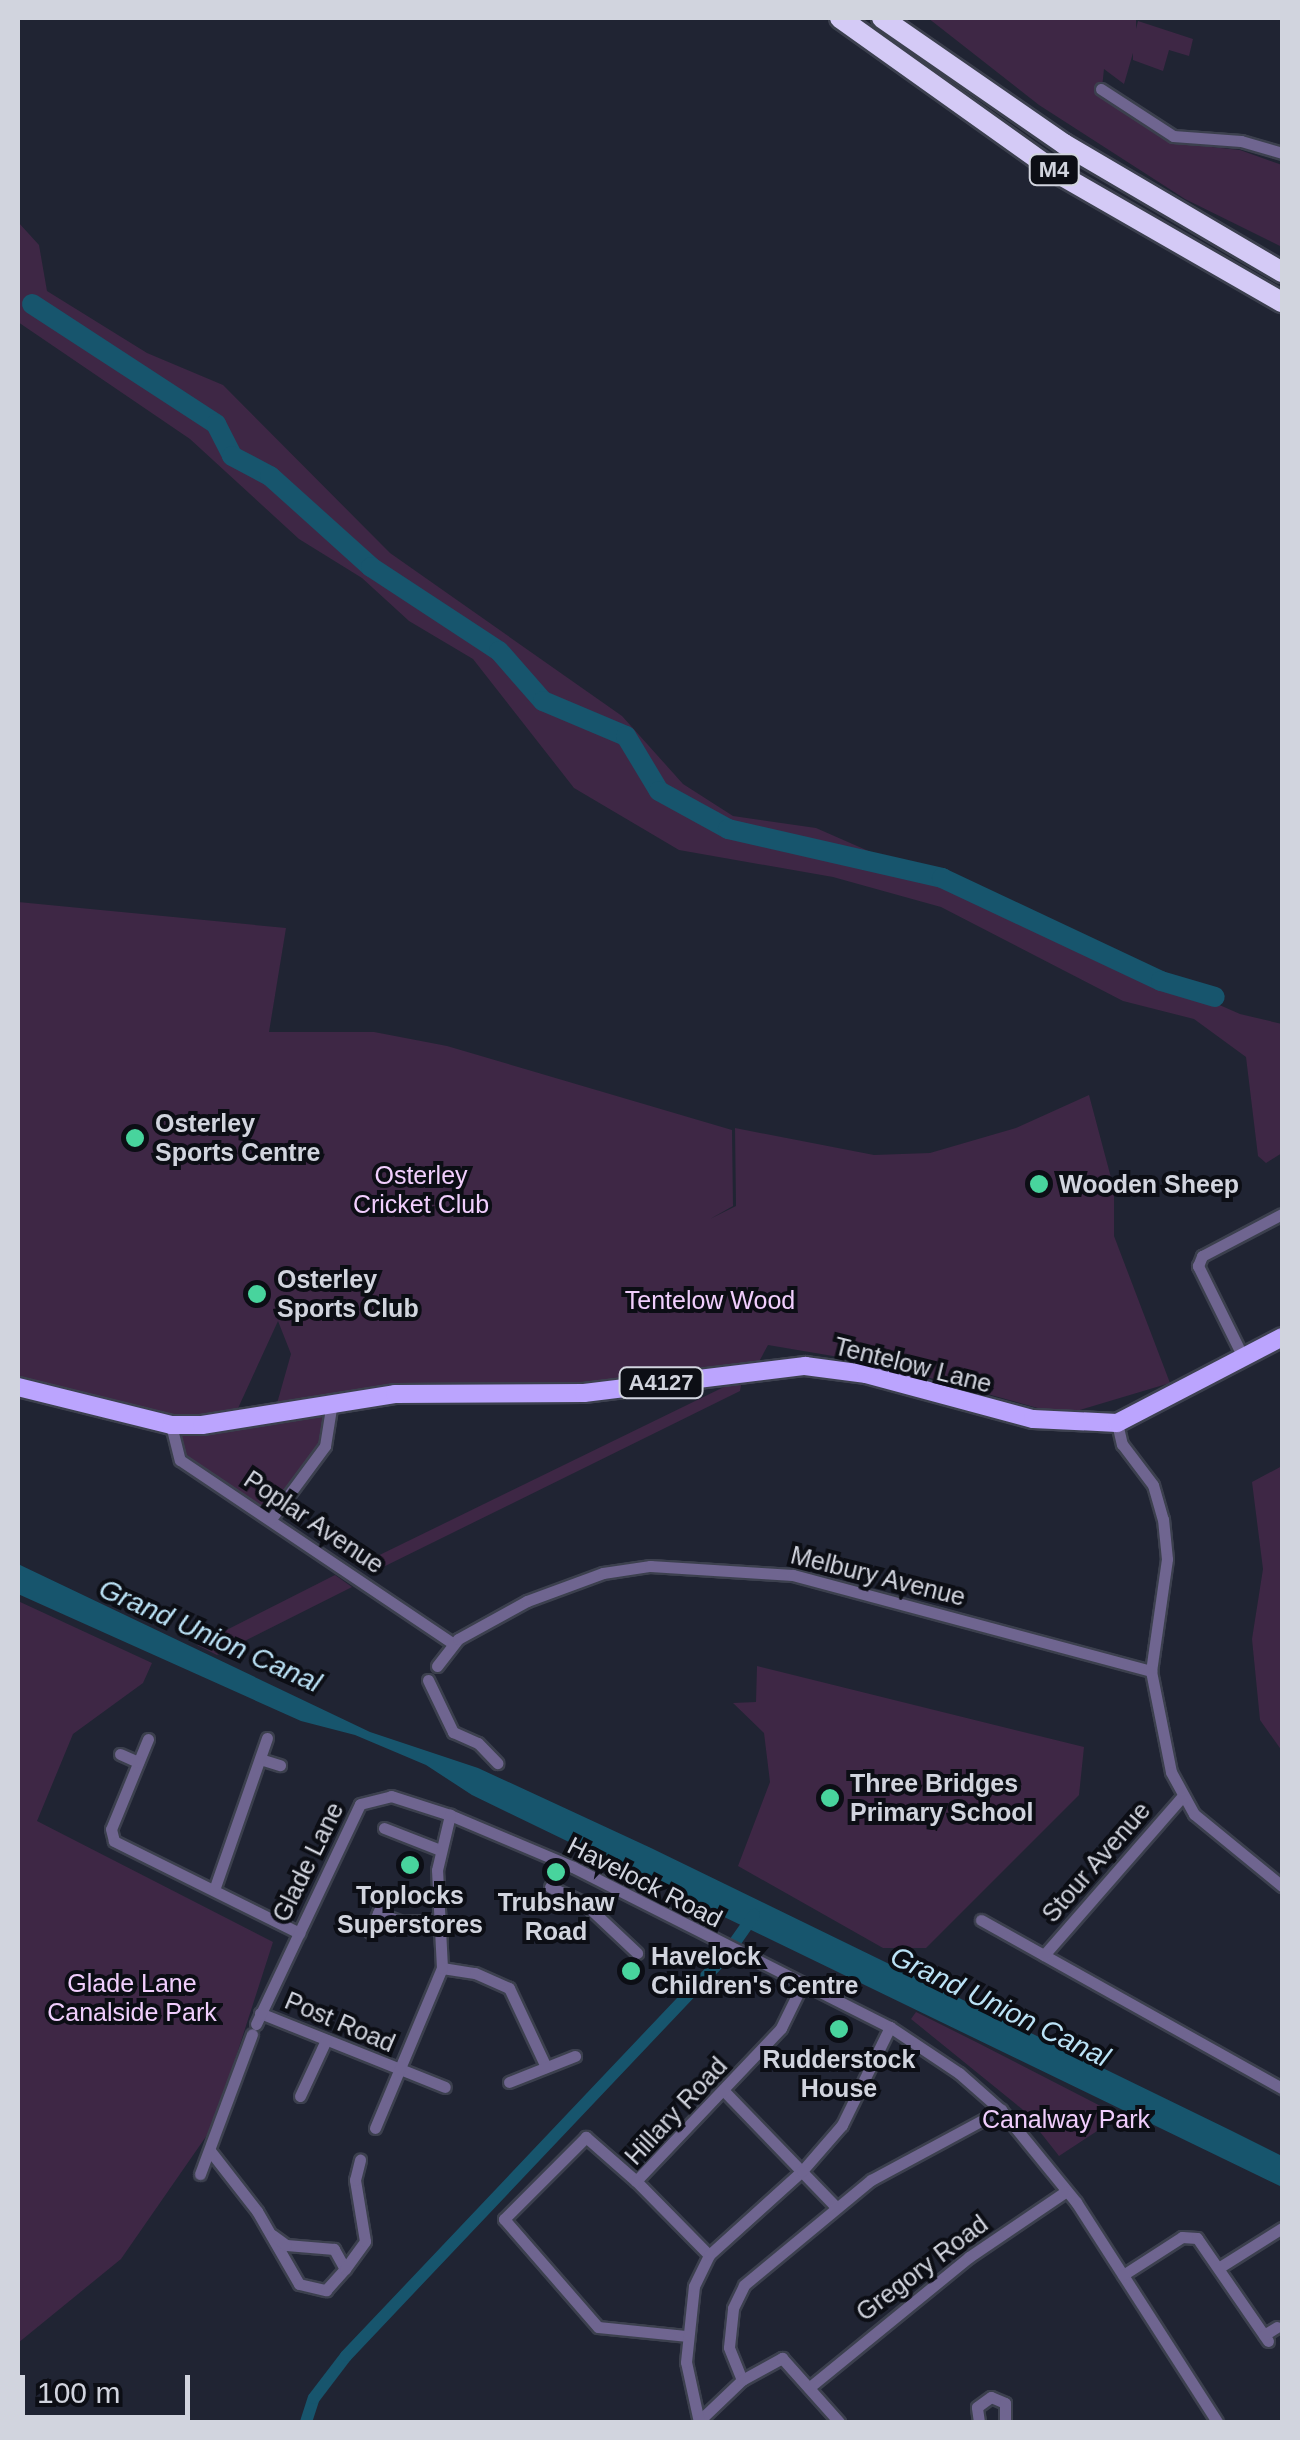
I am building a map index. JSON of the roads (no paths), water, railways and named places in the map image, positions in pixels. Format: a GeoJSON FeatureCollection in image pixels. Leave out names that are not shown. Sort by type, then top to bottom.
{"type":"FeatureCollection","features":[{"type":"Feature","properties":{"kind":"highway","name":"M4"},"geometry":{"type":"LineString","coordinates":[[840,18],[1059,174],[1282,302]]}},
{"type":"Feature","properties":{"kind":"highway","name":"M4"},"geometry":{"type":"LineString","coordinates":[[882,18],[1064,144],[1282,272]]}},
{"type":"Feature","properties":{"kind":"main road"},"geometry":{"type":"LineString","coordinates":[[1117,1423],[1282,1336]]}},
{"type":"Feature","properties":{"kind":"main road","name":"Tentelow Lane"},"geometry":{"type":"LineString","coordinates":[[18,1388],[171,1425],[395,1394],[584,1393],[805,1366],[866,1374],[1033,1419],[1117,1423]]}},
{"type":"Feature","properties":{"kind":"street"},"geometry":{"type":"LineString","coordinates":[[1101,90],[1172,136],[1241,141],[1282,153]]}},
{"type":"Feature","properties":{"kind":"street"},"geometry":{"type":"LineString","coordinates":[[1243,1357],[1198,1266],[1202,1256],[1282,1214]]}},
{"type":"Feature","properties":{"kind":"street"},"geometry":{"type":"LineString","coordinates":[[271,1519],[325,1446],[332,1402]]}},
{"type":"Feature","properties":{"kind":"street"},"geometry":{"type":"LineString","coordinates":[[1117,1423],[1122,1444],[1152,1485],[1163,1520],[1167,1560],[1151,1671],[1181,1798],[1218,1838],[1282,1886]]}},
{"type":"Feature","properties":{"kind":"street","name":"Poplar Avenue"},"geometry":{"type":"LineString","coordinates":[[171,1425],[180,1460],[452,1644]]}},
{"type":"Feature","properties":{"kind":"street","name":"Melbury Avenue"},"geometry":{"type":"LineString","coordinates":[[437,1666],[452,1644],[586,1578],[650,1566],[716,1566],[793,1575],[1151,1671]]}},
{"type":"Feature","properties":{"kind":"street"},"geometry":{"type":"LineString","coordinates":[[428,1680],[452,1732],[478,1743],[497,1763]]}},
{"type":"Feature","properties":{"kind":"street"},"geometry":{"type":"LineString","coordinates":[[214,1890],[267,1738]]}},
{"type":"Feature","properties":{"kind":"street"},"geometry":{"type":"LineString","coordinates":[[148,1739],[112,1828],[114,1842],[122,1851],[214,1890],[300,1933]]}},
{"type":"Feature","properties":{"kind":"street"},"geometry":{"type":"LineString","coordinates":[[120,1754],[138,1762]]}},
{"type":"Feature","properties":{"kind":"street"},"geometry":{"type":"LineString","coordinates":[[260,1759],[280,1765]]}},
{"type":"Feature","properties":{"kind":"street","name":"Glade Lane"},"geometry":{"type":"LineString","coordinates":[[200,2174],[256,2024],[360,1804],[391,1796],[450,1815]]}},
{"type":"Feature","properties":{"kind":"street","name":"Stour Avenue"},"geometry":{"type":"LineString","coordinates":[[1044,1956],[1181,1798]]}},
{"type":"Feature","properties":{"kind":"street"},"geometry":{"type":"LineString","coordinates":[[375,2128],[402,2074],[442,1968],[440,1850],[450,1815]]}},
{"type":"Feature","properties":{"kind":"street","name":"Havelock Road"},"geometry":{"type":"LineString","coordinates":[[450,1815],[573,1867],[747,1960],[890,2028],[1000,2110],[1124,2275],[1217,2422]]}},
{"type":"Feature","properties":{"kind":"street"},"geometry":{"type":"LineString","coordinates":[[384,1828],[440,1850]]}},
{"type":"Feature","properties":{"kind":"street"},"geometry":{"type":"LineString","coordinates":[[573,1867],[555,1889],[600,1916],[637,1954]]}},
{"type":"Feature","properties":{"kind":"street"},"geometry":{"type":"LineString","coordinates":[[370,1932],[385,1896]]}},
{"type":"Feature","properties":{"kind":"street"},"geometry":{"type":"LineString","coordinates":[[378,1913],[402,1922],[441,1920]]}},
{"type":"Feature","properties":{"kind":"street"},"geometry":{"type":"LineString","coordinates":[[981,1920],[1282,2088]]}},
{"type":"Feature","properties":{"kind":"street"},"geometry":{"type":"LineString","coordinates":[[442,1968],[509,1988],[546,2067]]}},
{"type":"Feature","properties":{"kind":"street","name":"Hillary Road"},"geometry":{"type":"LineString","coordinates":[[710,2256],[636,2181],[781,2028],[802,1985]]}},
{"type":"Feature","properties":{"kind":"street","name":"Post Road"},"geometry":{"type":"LineString","coordinates":[[256,2024],[326,2040],[402,2074],[445,2087]]}},
{"type":"Feature","properties":{"kind":"street"},"geometry":{"type":"LineString","coordinates":[[699,2422],[686,2336],[687,2308],[710,2256],[802,2171],[852,2110],[890,2028]]}},
{"type":"Feature","properties":{"kind":"street"},"geometry":{"type":"LineString","coordinates":[[300,2096],[326,2040]]}},
{"type":"Feature","properties":{"kind":"street"},"geometry":{"type":"LineString","coordinates":[[509,2082],[574,2056]]}},
{"type":"Feature","properties":{"kind":"street"},"geometry":{"type":"LineString","coordinates":[[724,2091],[834,2205]]}},
{"type":"Feature","properties":{"kind":"street"},"geometry":{"type":"LineString","coordinates":[[742,2380],[729,2347],[733,2308],[744,2285],[834,2205],[1000,2110]]}},
{"type":"Feature","properties":{"kind":"street"},"geometry":{"type":"LineString","coordinates":[[636,2181],[586,2137],[507,2222],[598,2328],[686,2336]]}},
{"type":"Feature","properties":{"kind":"street"},"geometry":{"type":"LineString","coordinates":[[211,2152],[272,2235],[306,2290],[326,2290],[362,2247],[366,2221],[355,2180],[360,2160]]}},
{"type":"Feature","properties":{"kind":"street","name":"Gregory Road"},"geometry":{"type":"LineString","coordinates":[[811,2386],[969,2258],[1065,2192]]}},
{"type":"Feature","properties":{"kind":"street"},"geometry":{"type":"LineString","coordinates":[[1220,2267],[1282,2228]]}},
{"type":"Feature","properties":{"kind":"street"},"geometry":{"type":"LineString","coordinates":[[272,2235],[286,2245],[362,2247]]}},
{"type":"Feature","properties":{"kind":"street"},"geometry":{"type":"LineString","coordinates":[[1124,2275],[1182,2237],[1197,2238],[1266,2338],[1277,2327]]}},
{"type":"Feature","properties":{"kind":"street"},"geometry":{"type":"LineString","coordinates":[[334,2249],[345,2269]]}},
{"type":"Feature","properties":{"kind":"street"},"geometry":{"type":"LineString","coordinates":[[699,2422],[742,2380],[782,2358],[811,2386],[839,2422]]}},
{"type":"Feature","properties":{"kind":"street"},"geometry":{"type":"LineString","coordinates":[[979,2422],[977,2407],[991,2396],[1005,2403],[1005,2422]]}},
{"type":"Feature","properties":{"kind":"water"},"geometry":{"type":"Polygon","coordinates":[[[18,1564],[370,1732],[478,1768],[651,1848],[1230,2130],[1282,2156],[1282,2187],[472,1795],[426,1765],[355,1735],[301,1721],[18,1594],[18,1564]]]}},
{"type":"Feature","properties":{"kind":"waterway"},"geometry":{"type":"LineString","coordinates":[[32,304],[216,424],[232,456],[270,476],[371,567],[499,651],[543,701],[626,736],[659,791],[728,829],[942,878],[1161,981],[1215,997]]}},
{"type":"Feature","properties":{"kind":"waterway"},"geometry":{"type":"LineString","coordinates":[[306,2422],[314,2398],[346,2356],[726,1955],[754,1915]]}},
{"type":"Feature","properties":{"kind":"place","name":"Osterley Sports Centre"},"geometry":{"type":"Point","coordinates":[135,1138]}},
{"type":"Feature","properties":{"kind":"place","name":"Wooden Sheep"},"geometry":{"type":"Point","coordinates":[1039,1184]}},
{"type":"Feature","properties":{"kind":"place","name":"Osterley Sports Club"},"geometry":{"type":"Point","coordinates":[257,1294]}},
{"type":"Feature","properties":{"kind":"place","name":"Three Bridges Primary School"},"geometry":{"type":"Point","coordinates":[830,1798]}},
{"type":"Feature","properties":{"kind":"place","name":"Toplocks Superstores"},"geometry":{"type":"Point","coordinates":[410,1865]}},
{"type":"Feature","properties":{"kind":"place","name":"Trubshaw Road"},"geometry":{"type":"Point","coordinates":[556,1872]}},
{"type":"Feature","properties":{"kind":"place","name":"Havelock Children's Centre"},"geometry":{"type":"Point","coordinates":[631,1971]}},
{"type":"Feature","properties":{"kind":"place","name":"Rudderstock House"},"geometry":{"type":"Point","coordinates":[839,2029]}},
{"type":"Feature","properties":{"kind":"park label","name":"Osterley Cricket Club"},"geometry":{"type":"Point","coordinates":[421,1190]}},
{"type":"Feature","properties":{"kind":"park label","name":"Tentelow Wood"},"geometry":{"type":"Point","coordinates":[710,1300]}},
{"type":"Feature","properties":{"kind":"park label","name":"Glade Lane Canalside Park"},"geometry":{"type":"Point","coordinates":[132,1998]}},
{"type":"Feature","properties":{"kind":"park label","name":"Canalway Park"},"geometry":{"type":"Point","coordinates":[1066,2119]}},
{"type":"Feature","properties":{"kind":"water label","name":"Grand Union Canal"},"geometry":{"type":"Point","coordinates":[210,1636]}},
{"type":"Feature","properties":{"kind":"water label","name":"Grand Union Canal"},"geometry":{"type":"Point","coordinates":[1000,2007]}}]}
